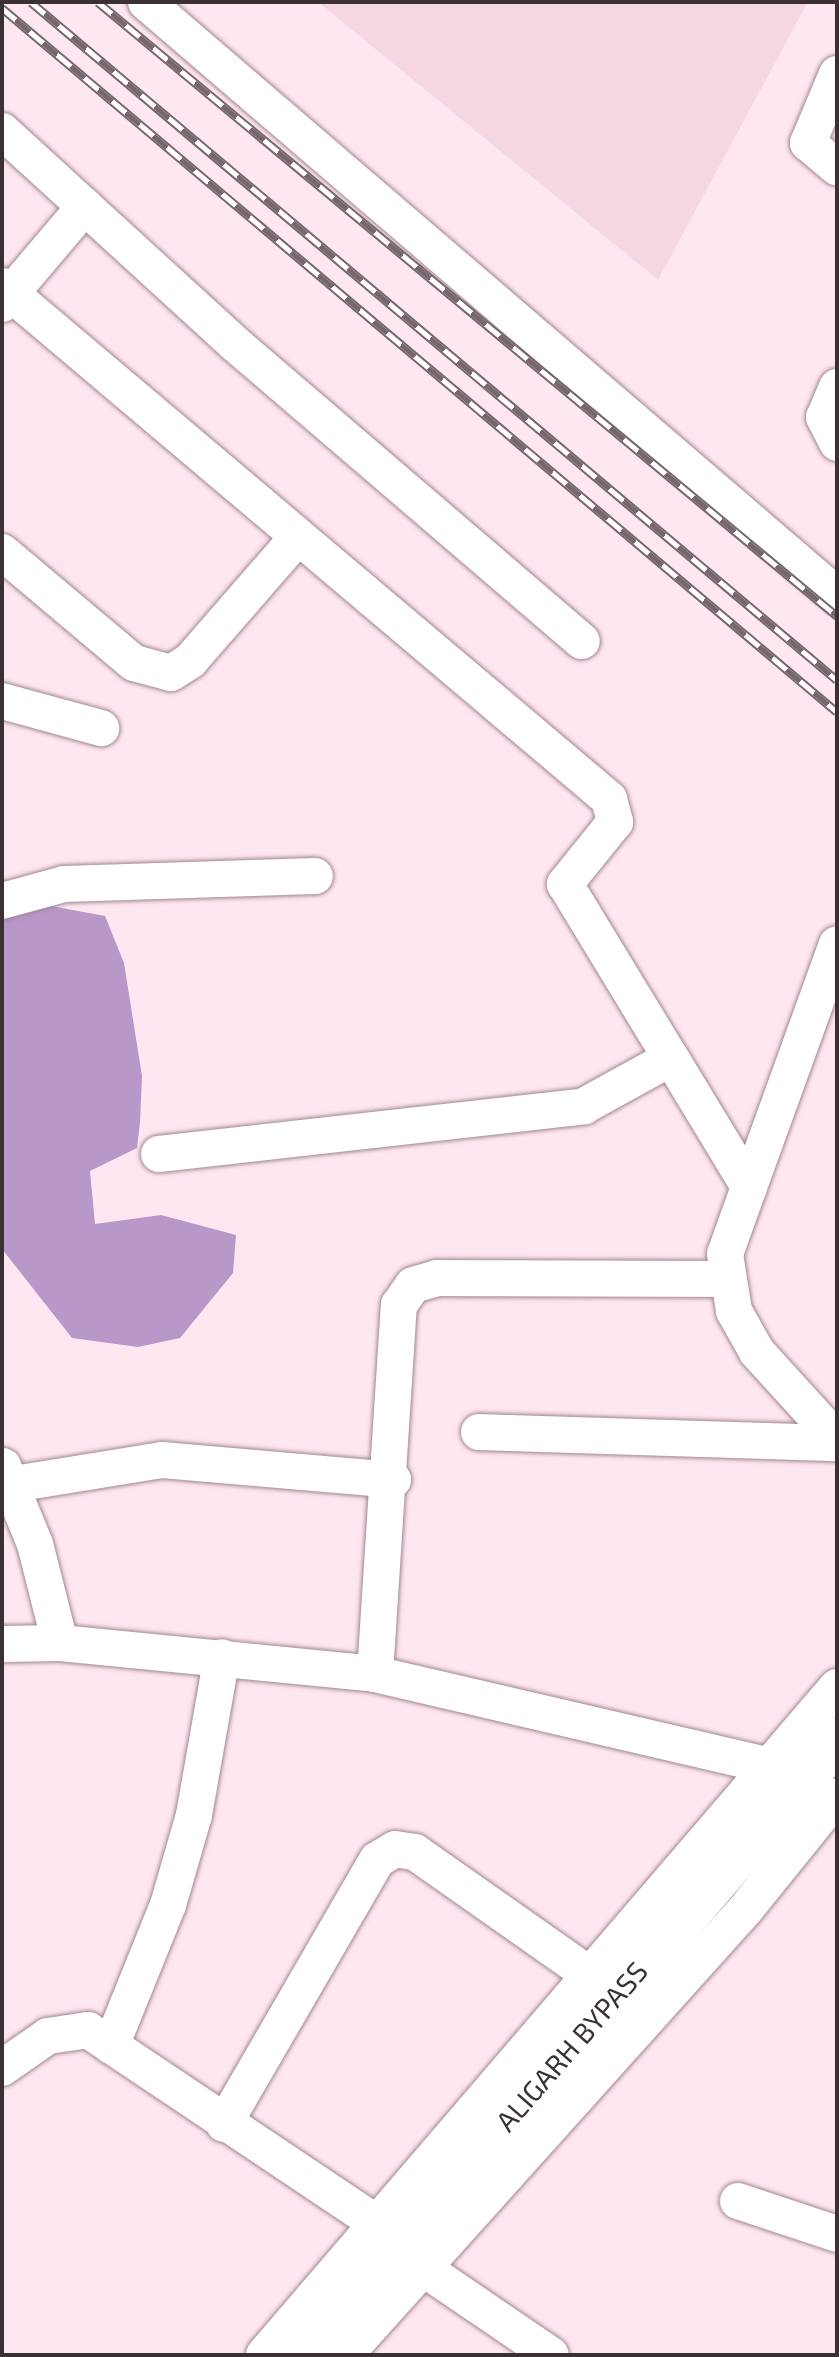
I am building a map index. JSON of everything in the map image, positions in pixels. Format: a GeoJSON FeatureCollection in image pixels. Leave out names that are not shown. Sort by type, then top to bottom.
{"type":"FeatureCollection","features":[{"type":"Feature","properties":{"kind":"main road","name":"ALIGARH BYPASS"},"geometry":{"type":"LineString","coordinates":[[310,2355],[837,1740]]}},
{"type":"Feature","properties":{"kind":"street"},"geometry":{"type":"LineString","coordinates":[[146,2],[837,595]]}},
{"type":"Feature","properties":{"kind":"street"},"geometry":{"type":"LineString","coordinates":[[837,74],[808,143],[837,167]]}},
{"type":"Feature","properties":{"kind":"street"},"geometry":{"type":"LineString","coordinates":[[2,131],[582,641]]}},
{"type":"Feature","properties":{"kind":"street"},"geometry":{"type":"LineString","coordinates":[[85,206],[5,294],[609,799],[615,822],[565,884],[749,1187]]}},
{"type":"Feature","properties":{"kind":"street"},"geometry":{"type":"LineString","coordinates":[[837,387],[824,417],[837,443]]}},
{"type":"Feature","properties":{"kind":"street"},"geometry":{"type":"LineString","coordinates":[[2,552],[134,663],[171,673],[297,538]]}},
{"type":"Feature","properties":{"kind":"street"},"geometry":{"type":"LineString","coordinates":[[2,701],[101,728]]}},
{"type":"Feature","properties":{"kind":"street"},"geometry":{"type":"LineString","coordinates":[[2,901],[64,884],[315,876]]}},
{"type":"Feature","properties":{"kind":"street"},"geometry":{"type":"LineString","coordinates":[[837,944],[725,1254],[725,1279],[757,1352],[837,1441]]}},
{"type":"Feature","properties":{"kind":"street"},"geometry":{"type":"LineString","coordinates":[[159,1154],[584,1106],[671,1058]]}},
{"type":"Feature","properties":{"kind":"street"},"geometry":{"type":"LineString","coordinates":[[375,1674],[393,1480],[399,1305],[413,1285],[437,1278],[725,1279]]}},
{"type":"Feature","properties":{"kind":"street"},"geometry":{"type":"LineString","coordinates":[[479,1432],[837,1441]]}},
{"type":"Feature","properties":{"kind":"street"},"geometry":{"type":"LineString","coordinates":[[60,1643],[8,1474],[162,1460],[393,1480]]}},
{"type":"Feature","properties":{"kind":"street"},"geometry":{"type":"LineString","coordinates":[[2,1644],[60,1643],[375,1674],[770,1766]]}},
{"type":"Feature","properties":{"kind":"street"},"geometry":{"type":"LineString","coordinates":[[111,2046],[190,1830],[222,1657]]}},
{"type":"Feature","properties":{"kind":"street"},"geometry":{"type":"LineString","coordinates":[[264,2355],[373,2221],[590,1975],[837,1687]]}},
{"type":"Feature","properties":{"kind":"street"},"geometry":{"type":"LineString","coordinates":[[345,2355],[420,2266],[554,2126],[830,1816]]}},
{"type":"Feature","properties":{"kind":"street"},"geometry":{"type":"LineString","coordinates":[[224,2124],[377,1860],[395,1849],[415,1852],[590,1975]]}},
{"type":"Feature","properties":{"kind":"street"},"geometry":{"type":"LineString","coordinates":[[2,2068],[71,2027],[111,2046],[373,2221]]}},
{"type":"Feature","properties":{"kind":"street"},"geometry":{"type":"LineString","coordinates":[[738,2201],[837,2234]]}},
{"type":"Feature","properties":{"kind":"street"},"geometry":{"type":"LineString","coordinates":[[420,2266],[551,2355]]}},
{"type":"Feature","properties":{"kind":"shaded area"},"geometry":{"type":"Polygon","coordinates":[[[318,2],[808,2],[658,280],[318,2]]]}},
{"type":"Feature","properties":{"kind":"shaded area"},"geometry":{"type":"Polygon","coordinates":[[[35,903],[105,916],[124,963],[142,1076],[140,1123],[137,1148],[90,1171],[95,1224],[161,1215],[236,1235],[233,1273],[180,1338],[138,1347],[72,1338],[2,1249],[2,917],[35,903]]]}},
{"type":"Feature","properties":{"kind":"railway"},"geometry":{"type":"LineString","coordinates":[[31,2],[837,680]]}},
{"type":"Feature","properties":{"kind":"railway"},"geometry":{"type":"LineString","coordinates":[[98,2],[837,616]]}},
{"type":"Feature","properties":{"kind":"railway"},"geometry":{"type":"LineString","coordinates":[[2,8],[837,712]]}}]}
